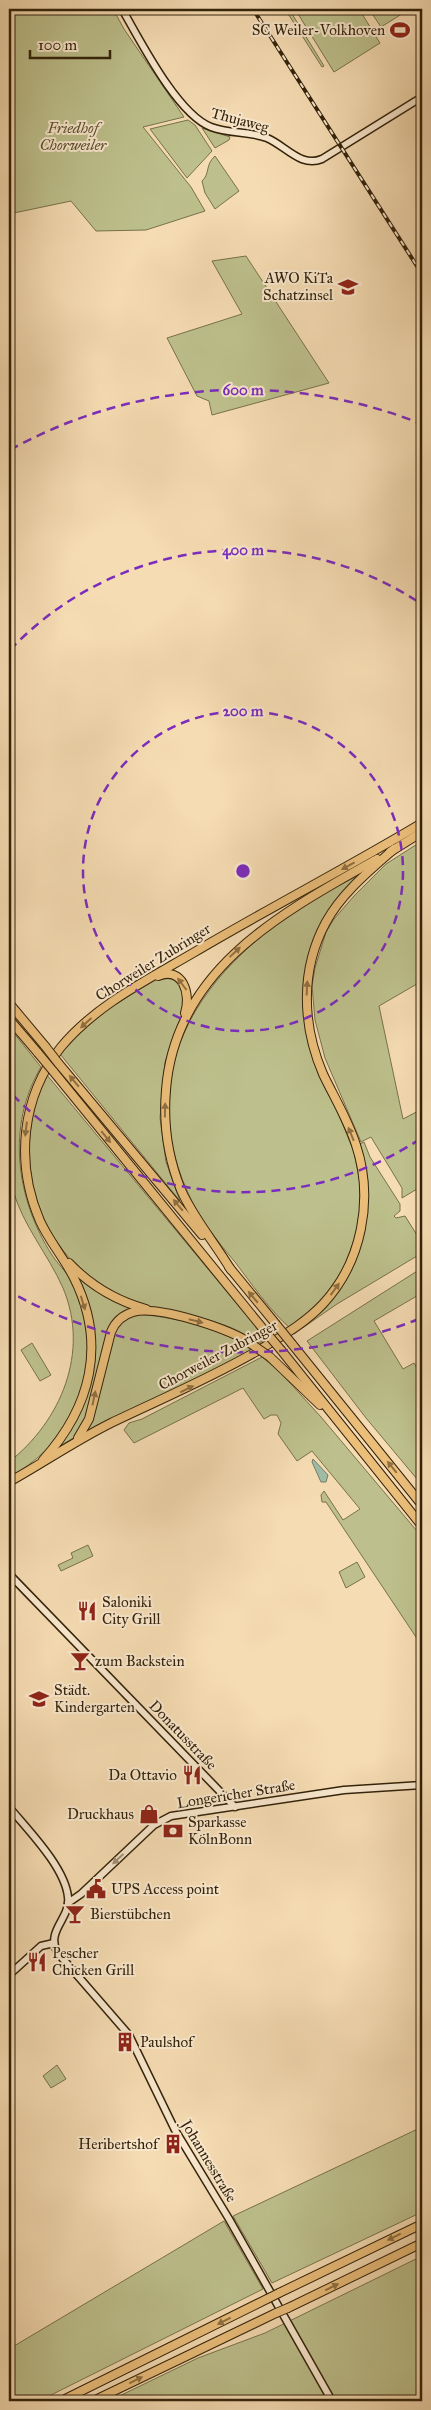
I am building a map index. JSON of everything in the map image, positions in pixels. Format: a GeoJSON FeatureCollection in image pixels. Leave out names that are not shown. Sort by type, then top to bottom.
{"type":"FeatureCollection","features":[{"type":"Feature","properties":{"kind":"highway","name":"Chorweiler Zubringer"},"geometry":{"type":"LineString","coordinates":[[43,1460],[73,1422],[85,1393],[90,1369],[90,1335],[86,1312],[77,1284],[64,1258],[43,1227],[28,1184],[25,1142],[31,1103],[49,1064],[72,1036],[99,1011],[139,984],[422,823]]}},
{"type":"Feature","properties":{"kind":"highway","name":"Chorweiler Zubringer"},"geometry":{"type":"LineString","coordinates":[[181,1030],[203,988],[230,958],[263,929],[327,887],[422,832]]}},
{"type":"Feature","properties":{"kind":"highway","name":"Chorweiler Zubringer"},"geometry":{"type":"LineString","coordinates":[[9,1482],[75,1441],[198,1383],[276,1340],[308,1319],[342,1279],[355,1252],[361,1228],[364,1200],[363,1174],[352,1135],[314,1048],[308,1017],[307,980],[315,947],[326,921],[338,904],[365,874],[394,849]]}},
{"type":"Feature","properties":{"kind":"highway"},"geometry":{"type":"LineString","coordinates":[[139,984],[166,974],[173,975],[183,982],[188,998],[181,1030],[172,1054],[167,1076],[165,1121],[173,1168],[185,1198],[231,1270]]}},
{"type":"Feature","properties":{"kind":"highway"},"geometry":{"type":"LineString","coordinates":[[9,1002],[275,1323],[422,1505]]}},
{"type":"Feature","properties":{"kind":"highway"},"geometry":{"type":"LineString","coordinates":[[9,1019],[281,1350],[422,1526]]}},
{"type":"Feature","properties":{"kind":"highway"},"geometry":{"type":"LineString","coordinates":[[64,1258],[82,1276],[111,1295],[135,1306],[221,1328],[248,1341],[270,1357],[351,1437]]}},
{"type":"Feature","properties":{"kind":"highway"},"geometry":{"type":"LineString","coordinates":[[75,1441],[88,1424],[107,1342],[116,1322],[126,1315],[138,1311],[176,1316]]}},
{"type":"Feature","properties":{"kind":"highway"},"geometry":{"type":"LineString","coordinates":[[61,2401],[422,2224]]}},
{"type":"Feature","properties":{"kind":"highway"},"geometry":{"type":"LineString","coordinates":[[93,2401],[422,2242]]}},
{"type":"Feature","properties":{"kind":"highway"},"geometry":{"type":"LineString","coordinates":[[388,2260],[394,2260],[422,2247]]}},
{"type":"Feature","properties":{"kind":"street","name":"Thujaweg"},"geometry":{"type":"LineString","coordinates":[[122,9],[165,79],[193,117],[221,130],[266,138],[305,161],[316,161],[422,97]]}},
{"type":"Feature","properties":{"kind":"street","name":"Donatusstraße"},"geometry":{"type":"LineString","coordinates":[[9,1574],[235,1806]]}},
{"type":"Feature","properties":{"kind":"street","name":"Longericher Straße"},"geometry":{"type":"LineString","coordinates":[[54,1943],[54,1932],[68,1903],[83,1892],[154,1826],[171,1816],[358,1788],[422,1786]]}},
{"type":"Feature","properties":{"kind":"street"},"geometry":{"type":"LineString","coordinates":[[9,1807],[39,1841],[49,1857],[66,1891],[68,1903]]}},
{"type":"Feature","properties":{"kind":"street"},"geometry":{"type":"LineString","coordinates":[[9,1975],[41,1946],[54,1943]]}},
{"type":"Feature","properties":{"kind":"street","name":"Johannesstraße"},"geometry":{"type":"LineString","coordinates":[[54,1943],[59,1954],[129,2035],[172,2124],[229,2219],[332,2401]]}},
{"type":"Feature","properties":{"kind":"green space","name":"Friedhof Chorweiler"},"geometry":{"type":"Polygon","coordinates":[[[9,9],[113,9],[124,29],[184,117],[143,127],[191,187],[205,211],[146,230],[96,231],[71,201],[9,214],[9,9]]]}},
{"type":"Feature","properties":{"kind":"green space"},"geometry":{"type":"Polygon","coordinates":[[[285,9],[289,9],[324,66],[322,67],[285,9]]]}},
{"type":"Feature","properties":{"kind":"green space"},"geometry":{"type":"Polygon","coordinates":[[[295,9],[359,9],[380,43],[334,72],[295,9]]]}},
{"type":"Feature","properties":{"kind":"green space"},"geometry":{"type":"Polygon","coordinates":[[[369,9],[403,9],[405,12],[381,27],[369,9]]]}},
{"type":"Feature","properties":{"kind":"green space"},"geometry":{"type":"Polygon","coordinates":[[[188,120],[195,125],[212,151],[187,178],[150,129],[188,120]]]}},
{"type":"Feature","properties":{"kind":"green space"},"geometry":{"type":"Polygon","coordinates":[[[202,128],[230,137],[229,140],[215,148],[202,128]]]}},
{"type":"Feature","properties":{"kind":"green space"},"geometry":{"type":"Polygon","coordinates":[[[215,156],[239,191],[215,209],[205,193],[202,181],[215,156]]]}},
{"type":"Feature","properties":{"kind":"green space"},"geometry":{"type":"Polygon","coordinates":[[[246,256],[329,383],[212,415],[209,401],[197,396],[167,338],[242,314],[212,261],[246,256]]]}},
{"type":"Feature","properties":{"kind":"green space"},"geometry":{"type":"Polygon","coordinates":[[[422,841],[422,981],[379,1006],[403,1119],[422,1109],[422,1186],[402,1198],[402,1188],[371,1137],[361,1142],[325,1058],[315,1020],[312,986],[315,968],[326,932],[334,919],[386,864],[422,841]]]}},
{"type":"Feature","properties":{"kind":"green space"},"geometry":{"type":"Polygon","coordinates":[[[362,874],[336,902],[305,975],[303,997],[307,1037],[354,1152],[360,1183],[360,1209],[356,1236],[343,1270],[319,1304],[290,1328],[254,1288],[215,1238],[192,1202],[171,1139],[169,1089],[180,1042],[203,1000],[234,962],[272,928],[316,899],[362,874]]]}},
{"type":"Feature","properties":{"kind":"green space"},"geometry":{"type":"Polygon","coordinates":[[[169,976],[181,983],[185,1005],[165,1062],[160,1118],[166,1162],[180,1201],[60,1054],[95,1018],[124,995],[139,986],[169,976]]]}},
{"type":"Feature","properties":{"kind":"green space"},"geometry":{"type":"Polygon","coordinates":[[[9,1027],[41,1067],[30,1090],[23,1113],[20,1162],[23,1186],[30,1210],[40,1233],[52,1255],[76,1289],[84,1317],[88,1344],[86,1371],[80,1396],[69,1421],[53,1442],[33,1461],[9,1477],[9,1462],[43,1427],[56,1406],[66,1384],[73,1336],[71,1312],[63,1288],[23,1216],[11,1182],[9,1156],[9,1027]]]}},
{"type":"Feature","properties":{"kind":"green space"},"geometry":{"type":"Polygon","coordinates":[[[47,1075],[266,1339],[259,1343],[241,1332],[210,1320],[129,1300],[98,1284],[73,1262],[53,1236],[39,1206],[31,1174],[30,1141],[35,1107],[47,1075]]]}},
{"type":"Feature","properties":{"kind":"green space"},"geometry":{"type":"Polygon","coordinates":[[[356,1138],[360,1144],[364,1142],[370,1157],[400,1204],[400,1211],[394,1216],[396,1218],[405,1216],[422,1243],[422,1253],[337,1304],[294,1334],[324,1307],[364,1227],[356,1138]]]}},
{"type":"Feature","properties":{"kind":"green space"},"geometry":{"type":"Polygon","coordinates":[[[422,1268],[422,1293],[374,1321],[403,1369],[414,1363],[422,1377],[422,1485],[366,1418],[307,1341],[422,1268]]]}},
{"type":"Feature","properties":{"kind":"green space"},"geometry":{"type":"Polygon","coordinates":[[[77,1276],[102,1294],[134,1309],[118,1318],[87,1419],[75,1437],[55,1449],[79,1415],[84,1401],[92,1361],[77,1276]]]}},
{"type":"Feature","properties":{"kind":"green space"},"geometry":{"type":"Polygon","coordinates":[[[135,1314],[164,1317],[213,1330],[241,1343],[252,1351],[198,1380],[87,1431],[111,1336],[122,1320],[135,1314]]]}},
{"type":"Feature","properties":{"kind":"green space"},"geometry":{"type":"Polygon","coordinates":[[[32,1343],[51,1375],[40,1381],[21,1350],[32,1343]]]}},
{"type":"Feature","properties":{"kind":"green space"},"geometry":{"type":"Polygon","coordinates":[[[262,1357],[280,1372],[321,1417],[422,1537],[422,1643],[420,1643],[326,1502],[322,1502],[321,1495],[324,1491],[343,1520],[360,1509],[312,1451],[297,1461],[278,1434],[281,1423],[277,1415],[271,1415],[264,1419],[243,1388],[134,1443],[124,1430],[129,1423],[142,1419],[262,1357]]]}},
{"type":"Feature","properties":{"kind":"green space"},"geometry":{"type":"Polygon","coordinates":[[[88,1545],[93,1556],[61,1571],[58,1565],[73,1558],[71,1553],[88,1545]]]}},
{"type":"Feature","properties":{"kind":"green space"},"geometry":{"type":"Polygon","coordinates":[[[357,1562],[365,1577],[346,1588],[339,1572],[357,1562]]]}},
{"type":"Feature","properties":{"kind":"green space"},"geometry":{"type":"Polygon","coordinates":[[[57,2065],[66,2079],[51,2088],[43,2076],[57,2065]]]}},
{"type":"Feature","properties":{"kind":"green space"},"geometry":{"type":"Polygon","coordinates":[[[422,2127],[422,2212],[272,2283],[233,2216],[422,2127]]]}},
{"type":"Feature","properties":{"kind":"green space"},"geometry":{"type":"Polygon","coordinates":[[[224,2221],[263,2289],[39,2401],[9,2401],[9,2349],[224,2221]]]}},
{"type":"Feature","properties":{"kind":"green space"},"geometry":{"type":"Polygon","coordinates":[[[422,2256],[422,2401],[109,2401],[198,2358],[265,2333],[422,2256]]]}},
{"type":"Feature","properties":{"kind":"shaded area"},"geometry":{"type":"Polygon","coordinates":[[[313,1459],[328,1475],[326,1482],[321,1482],[312,1462],[313,1459]]]}},
{"type":"Feature","properties":{"kind":"railway"},"geometry":{"type":"LineString","coordinates":[[253,9],[422,274]]}},
{"type":"Feature","properties":{"kind":"place","name":"SC Weiler-Volkhoven"},"geometry":{"type":"Point","coordinates":[400,30]}},
{"type":"Feature","properties":{"kind":"place","name":"AWO KiTa Schatzinsel"},"geometry":{"type":"Point","coordinates":[348,287]}},
{"type":"Feature","properties":{"kind":"place","name":"Saloniki City Grill"},"geometry":{"type":"Point","coordinates":[87,1611]}},
{"type":"Feature","properties":{"kind":"place","name":"zum Backstein"},"geometry":{"type":"Point","coordinates":[80,1661]}},
{"type":"Feature","properties":{"kind":"place","name":"Städt. Kindergarten"},"geometry":{"type":"Point","coordinates":[39,1699]}},
{"type":"Feature","properties":{"kind":"place","name":"Da Ottavio"},"geometry":{"type":"Point","coordinates":[192,1775]}},
{"type":"Feature","properties":{"kind":"place","name":"Druckhaus"},"geometry":{"type":"Point","coordinates":[149,1814]}},
{"type":"Feature","properties":{"kind":"place","name":"Sparkasse KölnBonn"},"geometry":{"type":"Point","coordinates":[173,1831]}},
{"type":"Feature","properties":{"kind":"place","name":"UPS Access point"},"geometry":{"type":"Point","coordinates":[96,1889]}},
{"type":"Feature","properties":{"kind":"place","name":"Bierstübchen"},"geometry":{"type":"Point","coordinates":[75,1914]}},
{"type":"Feature","properties":{"kind":"place","name":"Pescher Chicken Grill"},"geometry":{"type":"Point","coordinates":[37,1962]}},
{"type":"Feature","properties":{"kind":"place","name":"Paulshof"},"geometry":{"type":"Point","coordinates":[125,2042]}},
{"type":"Feature","properties":{"kind":"place","name":"Heribertshof"},"geometry":{"type":"Point","coordinates":[173,2144]}}]}
